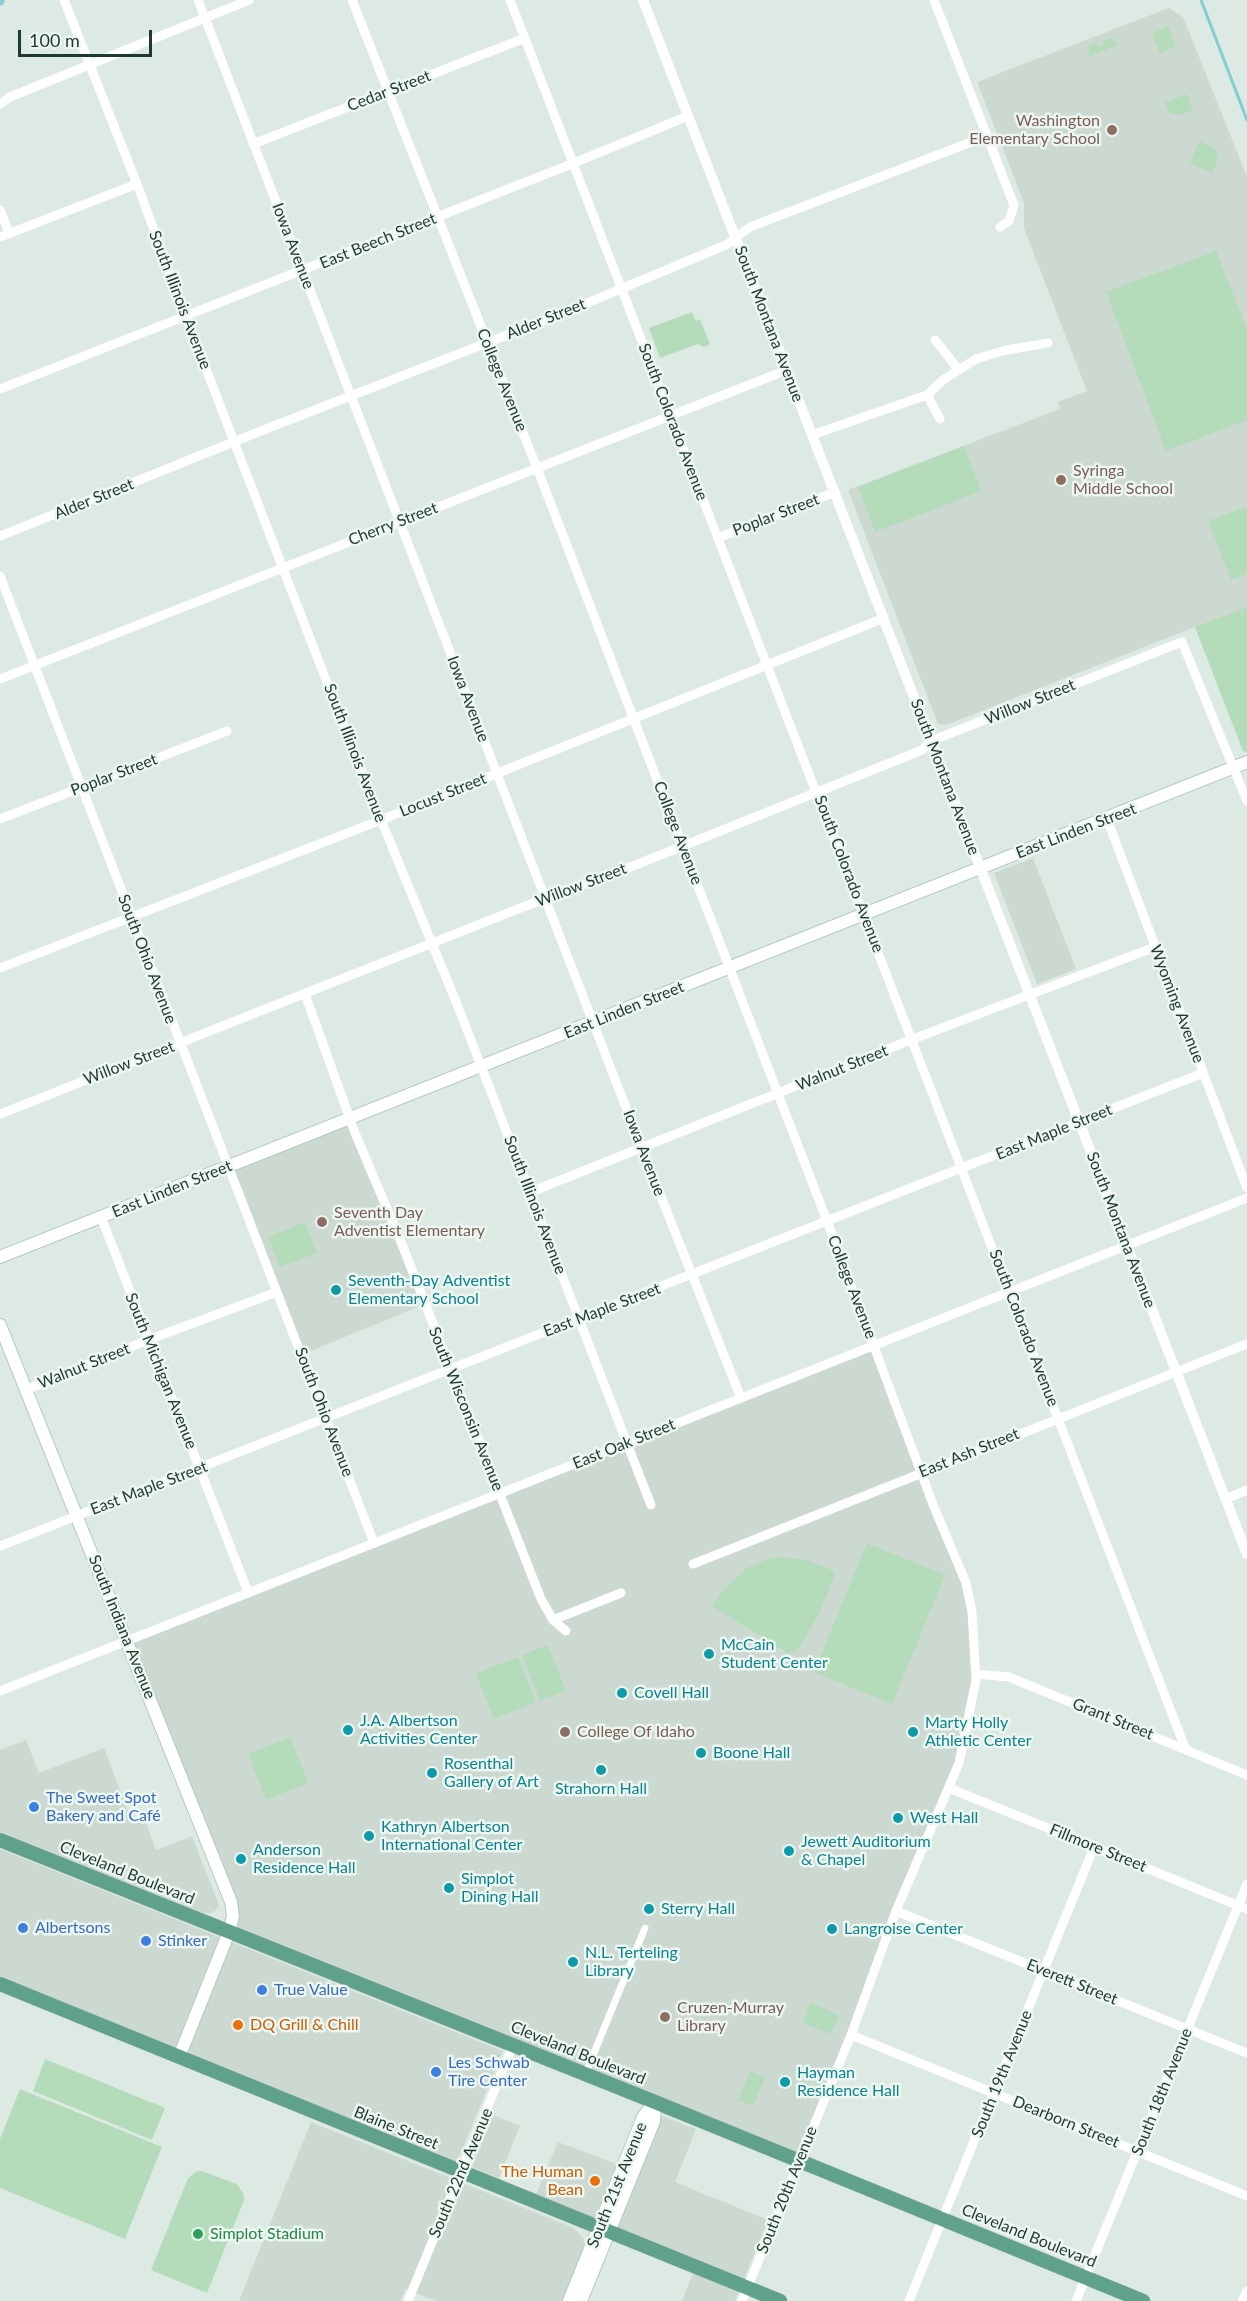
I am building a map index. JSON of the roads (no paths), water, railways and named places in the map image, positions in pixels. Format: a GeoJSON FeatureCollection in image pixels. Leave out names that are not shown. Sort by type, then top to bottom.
{"type":"FeatureCollection","features":[{"type":"Feature","properties":{"kind":"main road","name":"East Linden Street"},"geometry":{"type":"LineString","coordinates":[[0,1257],[1247,762]]}},
{"type":"Feature","properties":{"kind":"main road","name":"South Indiana Avenue"},"geometry":{"type":"LineString","coordinates":[[0,1325],[231,1902],[232,1916],[229,1932],[179,2057]]}},
{"type":"Feature","properties":{"kind":"main road","name":"Cleveland Boulevard"},"geometry":{"type":"LineString","coordinates":[[0,1840],[655,2102],[1143,2301]]}},
{"type":"Feature","properties":{"kind":"main road","name":"Blaine Street"},"geometry":{"type":"LineString","coordinates":[[0,1984],[604,2230],[745,2294],[780,2301]]}},
{"type":"Feature","properties":{"kind":"main road","name":"South 21st Avenue"},"geometry":{"type":"LineString","coordinates":[[581,2301],[643,2117],[655,2102]]}},
{"type":"Feature","properties":{"kind":"main road","name":"South 21st Avenue"},"geometry":{"type":"LineString","coordinates":[[569,2301],[604,2230]]}},
{"type":"Feature","properties":{"kind":"street","name":"South Illinois Avenue"},"geometry":{"type":"LineString","coordinates":[[64,0],[137,184],[282,567],[531,1192],[651,1505]]}},
{"type":"Feature","properties":{"kind":"street","name":"Iowa Avenue"},"geometry":{"type":"LineString","coordinates":[[198,0],[593,1023],[741,1398]]}},
{"type":"Feature","properties":{"kind":"street"},"geometry":{"type":"LineString","coordinates":[[0,104],[10,97],[249,0]]}},
{"type":"Feature","properties":{"kind":"street","name":"College Avenue"},"geometry":{"type":"LineString","coordinates":[[352,0],[537,468],[827,1221],[921,1472],[966,1583],[972,1612],[976,1674]]}},
{"type":"Feature","properties":{"kind":"street","name":"South Colorado Avenue"},"geometry":{"type":"LineString","coordinates":[[510,0],[1186,1750]]}},
{"type":"Feature","properties":{"kind":"street","name":"South Montana Avenue"},"geometry":{"type":"LineString","coordinates":[[643,0],[1247,1554]]}},
{"type":"Feature","properties":{"kind":"street"},"geometry":{"type":"LineString","coordinates":[[934,0],[1014,205],[1012,216],[1000,227]]}},
{"type":"Feature","properties":{"kind":"street","name":"Cedar Street"},"geometry":{"type":"LineString","coordinates":[[254,144],[525,38]]}},
{"type":"Feature","properties":{"kind":"street","name":"East Beech Street"},"geometry":{"type":"LineString","coordinates":[[0,389],[574,164],[688,116]]}},
{"type":"Feature","properties":{"kind":"street","name":"Alder Street"},"geometry":{"type":"LineString","coordinates":[[0,536],[622,288],[726,245],[750,227],[987,136]]}},
{"type":"Feature","properties":{"kind":"street"},"geometry":{"type":"LineString","coordinates":[[0,210],[5,235],[137,184]]}},
{"type":"Feature","properties":{"kind":"street"},"geometry":{"type":"LineString","coordinates":[[935,340],[958,369]]}},
{"type":"Feature","properties":{"kind":"street"},"geometry":{"type":"LineString","coordinates":[[812,435],[927,395],[958,369],[976,358],[1048,343]]}},
{"type":"Feature","properties":{"kind":"street","name":"Cherry Street"},"geometry":{"type":"LineString","coordinates":[[0,679],[787,369]]}},
{"type":"Feature","properties":{"kind":"street"},"geometry":{"type":"LineString","coordinates":[[927,395],[940,419]]}},
{"type":"Feature","properties":{"kind":"street","name":"Poplar Street"},"geometry":{"type":"LineString","coordinates":[[718,538],[835,492]]}},
{"type":"Feature","properties":{"kind":"street","name":"South Ohio Avenue"},"geometry":{"type":"LineString","coordinates":[[0,576],[374,1543]]}},
{"type":"Feature","properties":{"kind":"street","name":"Locust Street"},"geometry":{"type":"LineString","coordinates":[[0,968],[381,820],[884,618]]}},
{"type":"Feature","properties":{"kind":"street","name":"Willow Street"},"geometry":{"type":"LineString","coordinates":[[0,1114],[546,898],[613,874],[922,750],[932,741],[1182,642],[1234,767]]}},
{"type":"Feature","properties":{"kind":"street","name":"Poplar Street"},"geometry":{"type":"LineString","coordinates":[[0,819],[227,731]]}},
{"type":"Feature","properties":{"kind":"street"},"geometry":{"type":"LineString","coordinates":[[1234,767],[1247,801]]}},
{"type":"Feature","properties":{"kind":"street","name":"Wyoming Avenue"},"geometry":{"type":"LineString","coordinates":[[1107,819],[1247,1188]]}},
{"type":"Feature","properties":{"kind":"street","name":"Walnut Street"},"geometry":{"type":"LineString","coordinates":[[531,1192],[913,1039],[1155,947]]}},
{"type":"Feature","properties":{"kind":"street","name":"South Wisconsin Avenue"},"geometry":{"type":"LineString","coordinates":[[305,994],[350,1118],[544,1605],[553,1620]]}},
{"type":"Feature","properties":{"kind":"street","name":"East Maple Street"},"geometry":{"type":"LineString","coordinates":[[0,1546],[1203,1073]]}},
{"type":"Feature","properties":{"kind":"street","name":"East Oak Street"},"geometry":{"type":"LineString","coordinates":[[0,1690],[1247,1198]]}},
{"type":"Feature","properties":{"kind":"street","name":"South Michigan Avenue"},"geometry":{"type":"LineString","coordinates":[[101,1217],[248,1593]]}},
{"type":"Feature","properties":{"kind":"street","name":"Walnut Street"},"geometry":{"type":"LineString","coordinates":[[26,1390],[148,1340],[277,1292]]}},
{"type":"Feature","properties":{"kind":"street","name":"East Ash Street"},"geometry":{"type":"LineString","coordinates":[[693,1564],[1247,1344]]}},
{"type":"Feature","properties":{"kind":"street"},"geometry":{"type":"LineString","coordinates":[[1226,1499],[1247,1490]]}},
{"type":"Feature","properties":{"kind":"street"},"geometry":{"type":"LineString","coordinates":[[566,1631],[553,1620],[621,1593]]}},
{"type":"Feature","properties":{"kind":"street","name":"Grant Street"},"geometry":{"type":"LineString","coordinates":[[976,1674],[1009,1677],[1247,1775]]}},
{"type":"Feature","properties":{"kind":"street","name":"South 20th Avenue"},"geometry":{"type":"LineString","coordinates":[[745,2294],[851,2035],[896,1911],[959,1763],[973,1702],[976,1674]]}},
{"type":"Feature","properties":{"kind":"street","name":"Fillmore Street"},"geometry":{"type":"LineString","coordinates":[[949,1788],[1243,1907]]}},
{"type":"Feature","properties":{"kind":"street","name":"South 19th Avenue"},"geometry":{"type":"LineString","coordinates":[[909,2301],[1094,1847]]}},
{"type":"Feature","properties":{"kind":"street","name":"South 18th Avenue"},"geometry":{"type":"LineString","coordinates":[[1076,2301],[1187,2029],[1243,1907],[1247,1884]]}},
{"type":"Feature","properties":{"kind":"street","name":"Everett Street"},"geometry":{"type":"LineString","coordinates":[[896,1911],[1247,2053]]}},
{"type":"Feature","properties":{"kind":"street"},"geometry":{"type":"LineString","coordinates":[[585,2074],[645,1928]]}},
{"type":"Feature","properties":{"kind":"street","name":"Dearborn Street"},"geometry":{"type":"LineString","coordinates":[[851,2035],[1247,2196]]}},
{"type":"Feature","properties":{"kind":"street","name":"South 22nd Avenue"},"geometry":{"type":"LineString","coordinates":[[409,2301],[513,2045]]}},
{"type":"Feature","properties":{"kind":"street"},"geometry":{"type":"LineString","coordinates":[[1243,2301],[1247,2292]]}},
{"type":"Feature","properties":{"kind":"waterway"},"geometry":{"type":"LineString","coordinates":[[1201,0],[1247,120]]}},
{"type":"Feature","properties":{"kind":"place","name":"Washington Elementary School"},"geometry":{"type":"Point","coordinates":[1112,130]}},
{"type":"Feature","properties":{"kind":"place","name":"Syringa Middle School"},"geometry":{"type":"Point","coordinates":[1061,480]}},
{"type":"Feature","properties":{"kind":"place","name":"Seventh Day Adventist Elementary"},"geometry":{"type":"Point","coordinates":[322,1222]}},
{"type":"Feature","properties":{"kind":"place","name":"Seventh-Day Adventist Elementary School"},"geometry":{"type":"Point","coordinates":[336,1290]}},
{"type":"Feature","properties":{"kind":"place","name":"McCain Student Center"},"geometry":{"type":"Point","coordinates":[709,1654]}},
{"type":"Feature","properties":{"kind":"place","name":"Covell Hall"},"geometry":{"type":"Point","coordinates":[622,1693]}},
{"type":"Feature","properties":{"kind":"place","name":"J.A. Albertson Activities Center"},"geometry":{"type":"Point","coordinates":[348,1730]}},
{"type":"Feature","properties":{"kind":"place","name":"College Of Idaho"},"geometry":{"type":"Point","coordinates":[565,1732]}},
{"type":"Feature","properties":{"kind":"place","name":"Marty Holly Athletic Center"},"geometry":{"type":"Point","coordinates":[913,1732]}},
{"type":"Feature","properties":{"kind":"place","name":"Boone Hall"},"geometry":{"type":"Point","coordinates":[701,1753]}},
{"type":"Feature","properties":{"kind":"place","name":"Strahorn Hall"},"geometry":{"type":"Point","coordinates":[601,1770]}},
{"type":"Feature","properties":{"kind":"place","name":"Rosenthal Gallery of Art"},"geometry":{"type":"Point","coordinates":[432,1773]}},
{"type":"Feature","properties":{"kind":"place","name":"The Sweet Spot Bakery and Café"},"geometry":{"type":"Point","coordinates":[34,1807]}},
{"type":"Feature","properties":{"kind":"place","name":"West Hall"},"geometry":{"type":"Point","coordinates":[898,1818]}},
{"type":"Feature","properties":{"kind":"place","name":"Kathryn Albertson International Center"},"geometry":{"type":"Point","coordinates":[369,1836]}},
{"type":"Feature","properties":{"kind":"place","name":"Jewett Auditorium & Chapel"},"geometry":{"type":"Point","coordinates":[789,1851]}},
{"type":"Feature","properties":{"kind":"place","name":"Anderson Residence Hall"},"geometry":{"type":"Point","coordinates":[241,1859]}},
{"type":"Feature","properties":{"kind":"place","name":"Simplot Dining Hall"},"geometry":{"type":"Point","coordinates":[449,1888]}},
{"type":"Feature","properties":{"kind":"place","name":"Sterry Hall"},"geometry":{"type":"Point","coordinates":[649,1909]}},
{"type":"Feature","properties":{"kind":"place","name":"Albertsons"},"geometry":{"type":"Point","coordinates":[23,1928]}},
{"type":"Feature","properties":{"kind":"place","name":"Langroise Center"},"geometry":{"type":"Point","coordinates":[832,1929]}},
{"type":"Feature","properties":{"kind":"place","name":"Stinker"},"geometry":{"type":"Point","coordinates":[146,1941]}},
{"type":"Feature","properties":{"kind":"place","name":"N.L. Terteling Library"},"geometry":{"type":"Point","coordinates":[573,1962]}},
{"type":"Feature","properties":{"kind":"place","name":"True Value"},"geometry":{"type":"Point","coordinates":[262,1990]}},
{"type":"Feature","properties":{"kind":"place","name":"Cruzen-Murray Library"},"geometry":{"type":"Point","coordinates":[665,2017]}},
{"type":"Feature","properties":{"kind":"place","name":"DQ Grill & Chill"},"geometry":{"type":"Point","coordinates":[238,2025]}},
{"type":"Feature","properties":{"kind":"place","name":"Les Schwab Tire Center"},"geometry":{"type":"Point","coordinates":[436,2072]}},
{"type":"Feature","properties":{"kind":"place","name":"Hayman Residence Hall"},"geometry":{"type":"Point","coordinates":[785,2082]}},
{"type":"Feature","properties":{"kind":"place","name":"The Human Bean"},"geometry":{"type":"Point","coordinates":[595,2181]}},
{"type":"Feature","properties":{"kind":"place","name":"Simplot Stadium"},"geometry":{"type":"Point","coordinates":[198,2234]}}]}
